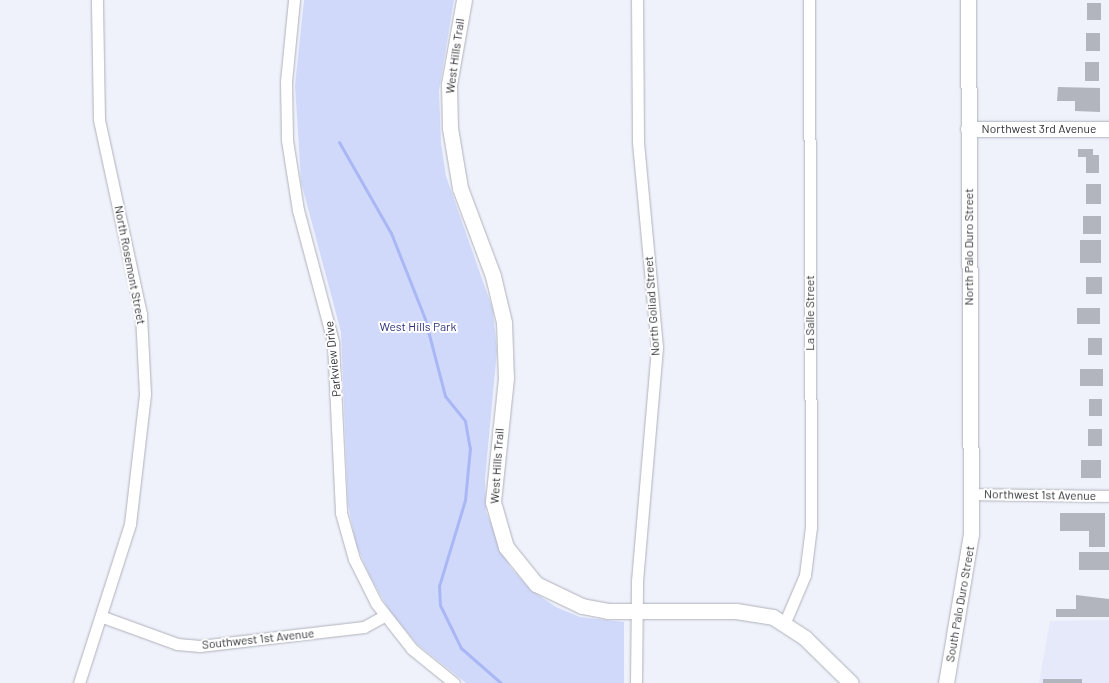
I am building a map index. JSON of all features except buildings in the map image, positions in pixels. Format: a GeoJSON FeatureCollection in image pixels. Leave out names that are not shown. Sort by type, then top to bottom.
{"type":"FeatureCollection","features":[{"type":"Feature","properties":{"kind":"street","name":"North Rosemont Street"},"geometry":{"type":"LineString","coordinates":[[79,683],[103,616],[136,498],[145,394],[141,314],[99,119],[97,0]]}},
{"type":"Feature","properties":{"kind":"street","name":"Parkview Drive"},"geometry":{"type":"LineString","coordinates":[[294,0],[286,81],[287,140],[298,210],[333,342],[338,498],[354,560],[384,616],[422,659],[454,683]]}},
{"type":"Feature","properties":{"kind":"street","name":"West Hills Trail"},"geometry":{"type":"LineString","coordinates":[[464,0],[449,84],[450,128],[460,188],[494,276],[507,342],[495,470],[496,521],[506,548],[536,584],[582,606],[636,611],[750,612],[785,622],[850,683]]}},
{"type":"Feature","properties":{"kind":"street","name":"North Goliad Street"},"geometry":{"type":"LineString","coordinates":[[636,683],[636,611],[657,347],[638,141],[637,0]]}},
{"type":"Feature","properties":{"kind":"street","name":"La Salle Street"},"geometry":{"type":"LineString","coordinates":[[785,622],[805,575],[811,527],[809,0]]}},
{"type":"Feature","properties":{"kind":"street","name":"North Palo Duro Street"},"geometry":{"type":"LineString","coordinates":[[968,0],[971,494]]}},
{"type":"Feature","properties":{"kind":"street","name":"Northwest 3rd Avenue"},"geometry":{"type":"LineString","coordinates":[[968,129],[1109,129]]}},
{"type":"Feature","properties":{"kind":"street","name":"Northwest 1st Avenue"},"geometry":{"type":"LineString","coordinates":[[971,494],[1109,496]]}},
{"type":"Feature","properties":{"kind":"street","name":"South Palo Duro Street"},"geometry":{"type":"LineString","coordinates":[[946,683],[970,551],[971,494]]}},
{"type":"Feature","properties":{"kind":"street","name":"Southwest 1st Avenue"},"geometry":{"type":"LineString","coordinates":[[103,616],[177,644],[200,646],[364,627],[384,616]]}},
{"type":"Feature","properties":{"kind":"shaded area"},"geometry":{"type":"Polygon","coordinates":[[[1109,620],[1109,683],[1039,683],[1050,621],[1109,620]]]}},
{"type":"Feature","properties":{"kind":"green space","name":"West Hills Park"},"geometry":{"type":"Polygon","coordinates":[[[304,0],[454,0],[439,91],[441,143],[446,176],[493,310],[497,351],[485,479],[486,512],[510,567],[531,590],[556,607],[580,617],[624,622],[624,683],[466,683],[417,644],[389,610],[370,576],[356,544],[348,505],[341,332],[301,182],[295,85],[304,0]]]}},
{"type":"Feature","properties":{"kind":"waterway"},"geometry":{"type":"LineString","coordinates":[[339,142],[391,233],[425,319],[445,396],[465,421],[470,448],[465,500],[439,586],[440,605],[461,648],[501,683]]}}]}
